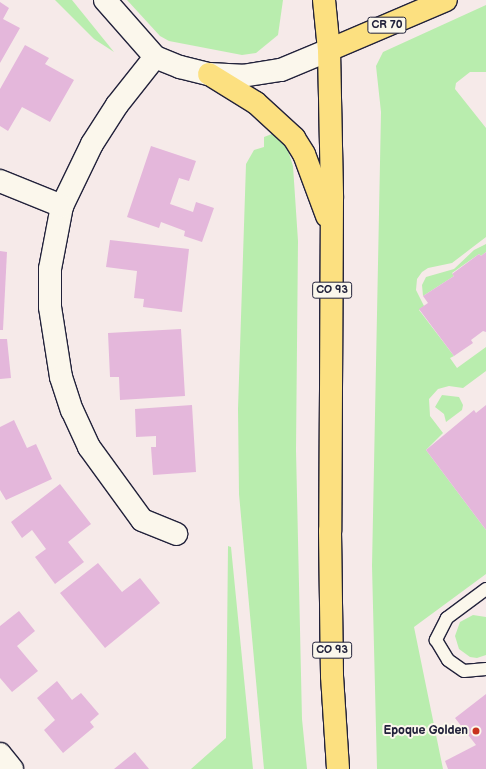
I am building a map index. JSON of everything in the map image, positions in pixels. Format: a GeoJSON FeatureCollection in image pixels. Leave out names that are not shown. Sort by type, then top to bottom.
{"type":"FeatureCollection","features":[{"type":"Feature","properties":{"kind":"main road","name":"CO 93"},"geometry":{"type":"LineString","coordinates":[[324,0],[328,50],[332,230],[330,531],[332,676],[338,769]]}},
{"type":"Feature","properties":{"kind":"main road","name":"CR 70"},"geometry":{"type":"LineString","coordinates":[[328,50],[446,0]]}},
{"type":"Feature","properties":{"kind":"main road"},"geometry":{"type":"LineString","coordinates":[[209,74],[256,103],[294,138],[304,154],[332,230]]}},
{"type":"Feature","properties":{"kind":"street"},"geometry":{"type":"LineString","coordinates":[[105,0],[155,57],[180,67],[209,74],[242,76],[281,70],[328,50]]}},
{"type":"Feature","properties":{"kind":"street"},"geometry":{"type":"LineString","coordinates":[[155,57],[117,105],[92,144],[62,206],[50,269],[50,307],[60,377],[89,447],[142,520],[176,534]]}},
{"type":"Feature","properties":{"kind":"street"},"geometry":{"type":"LineString","coordinates":[[0,181],[62,206]]}},
{"type":"Feature","properties":{"kind":"street"},"geometry":{"type":"LineString","coordinates":[[0,754],[12,769]]}},
{"type":"Feature","properties":{"kind":"lane"},"geometry":{"type":"LineString","coordinates":[[486,589],[447,618],[436,640],[448,660],[464,671],[486,669]]}},
{"type":"Feature","properties":{"kind":"green space"},"geometry":{"type":"Polygon","coordinates":[[[55,0],[72,0],[114,52],[94,39],[55,0]]]}},
{"type":"Feature","properties":{"kind":"green space"},"geometry":{"type":"Polygon","coordinates":[[[127,0],[283,0],[278,35],[256,53],[242,55],[169,41],[160,36],[127,0]]]}},
{"type":"Feature","properties":{"kind":"green space"},"geometry":{"type":"Polygon","coordinates":[[[486,5],[486,72],[470,72],[456,83],[455,89],[486,128],[486,237],[452,263],[428,268],[422,272],[417,279],[416,290],[424,306],[419,310],[454,356],[450,358],[457,368],[486,347],[486,371],[463,388],[449,386],[438,389],[429,399],[430,416],[443,433],[426,450],[486,530],[486,574],[414,627],[443,769],[377,769],[372,566],[381,112],[376,66],[383,52],[486,5]]]}},
{"type":"Feature","properties":{"kind":"green space"},"geometry":{"type":"Polygon","coordinates":[[[277,132],[286,144],[293,166],[298,241],[296,450],[302,719],[307,769],[264,769],[239,494],[238,409],[246,164],[254,150],[264,147],[264,137],[277,132]]]}},
{"type":"Feature","properties":{"kind":"green space"},"geometry":{"type":"Polygon","coordinates":[[[486,244],[486,252],[481,256],[479,254],[452,273],[454,276],[423,296],[422,285],[426,277],[454,269],[474,250],[486,244]]]}},
{"type":"Feature","properties":{"kind":"green space"},"geometry":{"type":"Polygon","coordinates":[[[442,395],[459,397],[463,405],[462,410],[446,422],[444,414],[435,407],[442,395]]]}},
{"type":"Feature","properties":{"kind":"green space"},"geometry":{"type":"Polygon","coordinates":[[[228,546],[231,547],[253,769],[191,769],[226,738],[228,546]]]}},
{"type":"Feature","properties":{"kind":"green space"},"geometry":{"type":"Polygon","coordinates":[[[473,615],[486,617],[486,655],[477,658],[470,657],[459,649],[455,636],[460,622],[473,615]]]}},
{"type":"Feature","properties":{"kind":"building"},"geometry":{"type":"Polygon","coordinates":[[[0,2],[9,8],[3,19],[20,28],[0,63],[0,2]]]}},
{"type":"Feature","properties":{"kind":"building"},"geometry":{"type":"Polygon","coordinates":[[[25,45],[49,58],[45,64],[74,80],[50,122],[22,107],[8,131],[0,126],[0,89],[25,45]]]}},
{"type":"Feature","properties":{"kind":"building"},"geometry":{"type":"Polygon","coordinates":[[[151,146],[196,161],[189,181],[179,178],[170,204],[193,212],[196,202],[214,208],[202,242],[184,236],[185,231],[161,222],[159,228],[127,217],[151,146]]]}},
{"type":"Feature","properties":{"kind":"building"},"geometry":{"type":"Polygon","coordinates":[[[110,240],[189,249],[182,312],[143,307],[144,299],[134,298],[137,271],[106,267],[110,240]]]}},
{"type":"Feature","properties":{"kind":"building"},"geometry":{"type":"Polygon","coordinates":[[[0,251],[7,252],[3,330],[0,330],[0,251]]]}},
{"type":"Feature","properties":{"kind":"building"},"geometry":{"type":"Polygon","coordinates":[[[486,252],[486,332],[483,331],[471,340],[473,343],[454,356],[419,309],[428,303],[423,296],[454,276],[452,274],[479,254],[481,256],[486,252]]]}},
{"type":"Feature","properties":{"kind":"building"},"geometry":{"type":"Polygon","coordinates":[[[181,329],[185,396],[120,400],[119,377],[110,377],[108,333],[181,329]]]}},
{"type":"Feature","properties":{"kind":"building"},"geometry":{"type":"Polygon","coordinates":[[[0,339],[7,339],[11,378],[0,379],[0,339]]]}},
{"type":"Feature","properties":{"kind":"building"},"geometry":{"type":"Polygon","coordinates":[[[192,405],[196,472],[153,475],[151,447],[156,447],[156,436],[136,437],[135,409],[192,405]]]}},
{"type":"Feature","properties":{"kind":"building"},"geometry":{"type":"Polygon","coordinates":[[[486,405],[486,530],[426,450],[474,410],[476,413],[486,405]]]}},
{"type":"Feature","properties":{"kind":"building"},"geometry":{"type":"Polygon","coordinates":[[[14,420],[27,448],[36,444],[52,479],[6,500],[0,490],[0,427],[14,420]]]}},
{"type":"Feature","properties":{"kind":"building"},"geometry":{"type":"Polygon","coordinates":[[[60,484],[91,524],[68,542],[84,562],[55,584],[35,557],[46,549],[32,530],[22,538],[11,522],[60,484]]]}},
{"type":"Feature","properties":{"kind":"building"},"geometry":{"type":"Polygon","coordinates":[[[98,563],[122,592],[140,578],[160,603],[105,648],[60,593],[98,563]]]}},
{"type":"Feature","properties":{"kind":"building"},"geometry":{"type":"Polygon","coordinates":[[[19,611],[35,631],[17,646],[38,671],[12,692],[0,678],[0,626],[19,611]]]}},
{"type":"Feature","properties":{"kind":"building"},"geometry":{"type":"Polygon","coordinates":[[[57,681],[72,700],[81,693],[99,714],[90,722],[94,727],[63,753],[44,730],[55,720],[37,698],[57,681]]]}},
{"type":"Feature","properties":{"kind":"building","name":"Epoque Golden"},"geometry":{"type":"Polygon","coordinates":[[[486,694],[486,769],[448,769],[445,761],[476,745],[455,718],[486,694]]]}},
{"type":"Feature","properties":{"kind":"building"},"geometry":{"type":"Polygon","coordinates":[[[135,752],[149,769],[114,769],[135,752]]]}},
{"type":"Feature","properties":{"kind":"place","name":"Epoque Golden"},"geometry":{"type":"Point","coordinates":[476,731]}}]}
